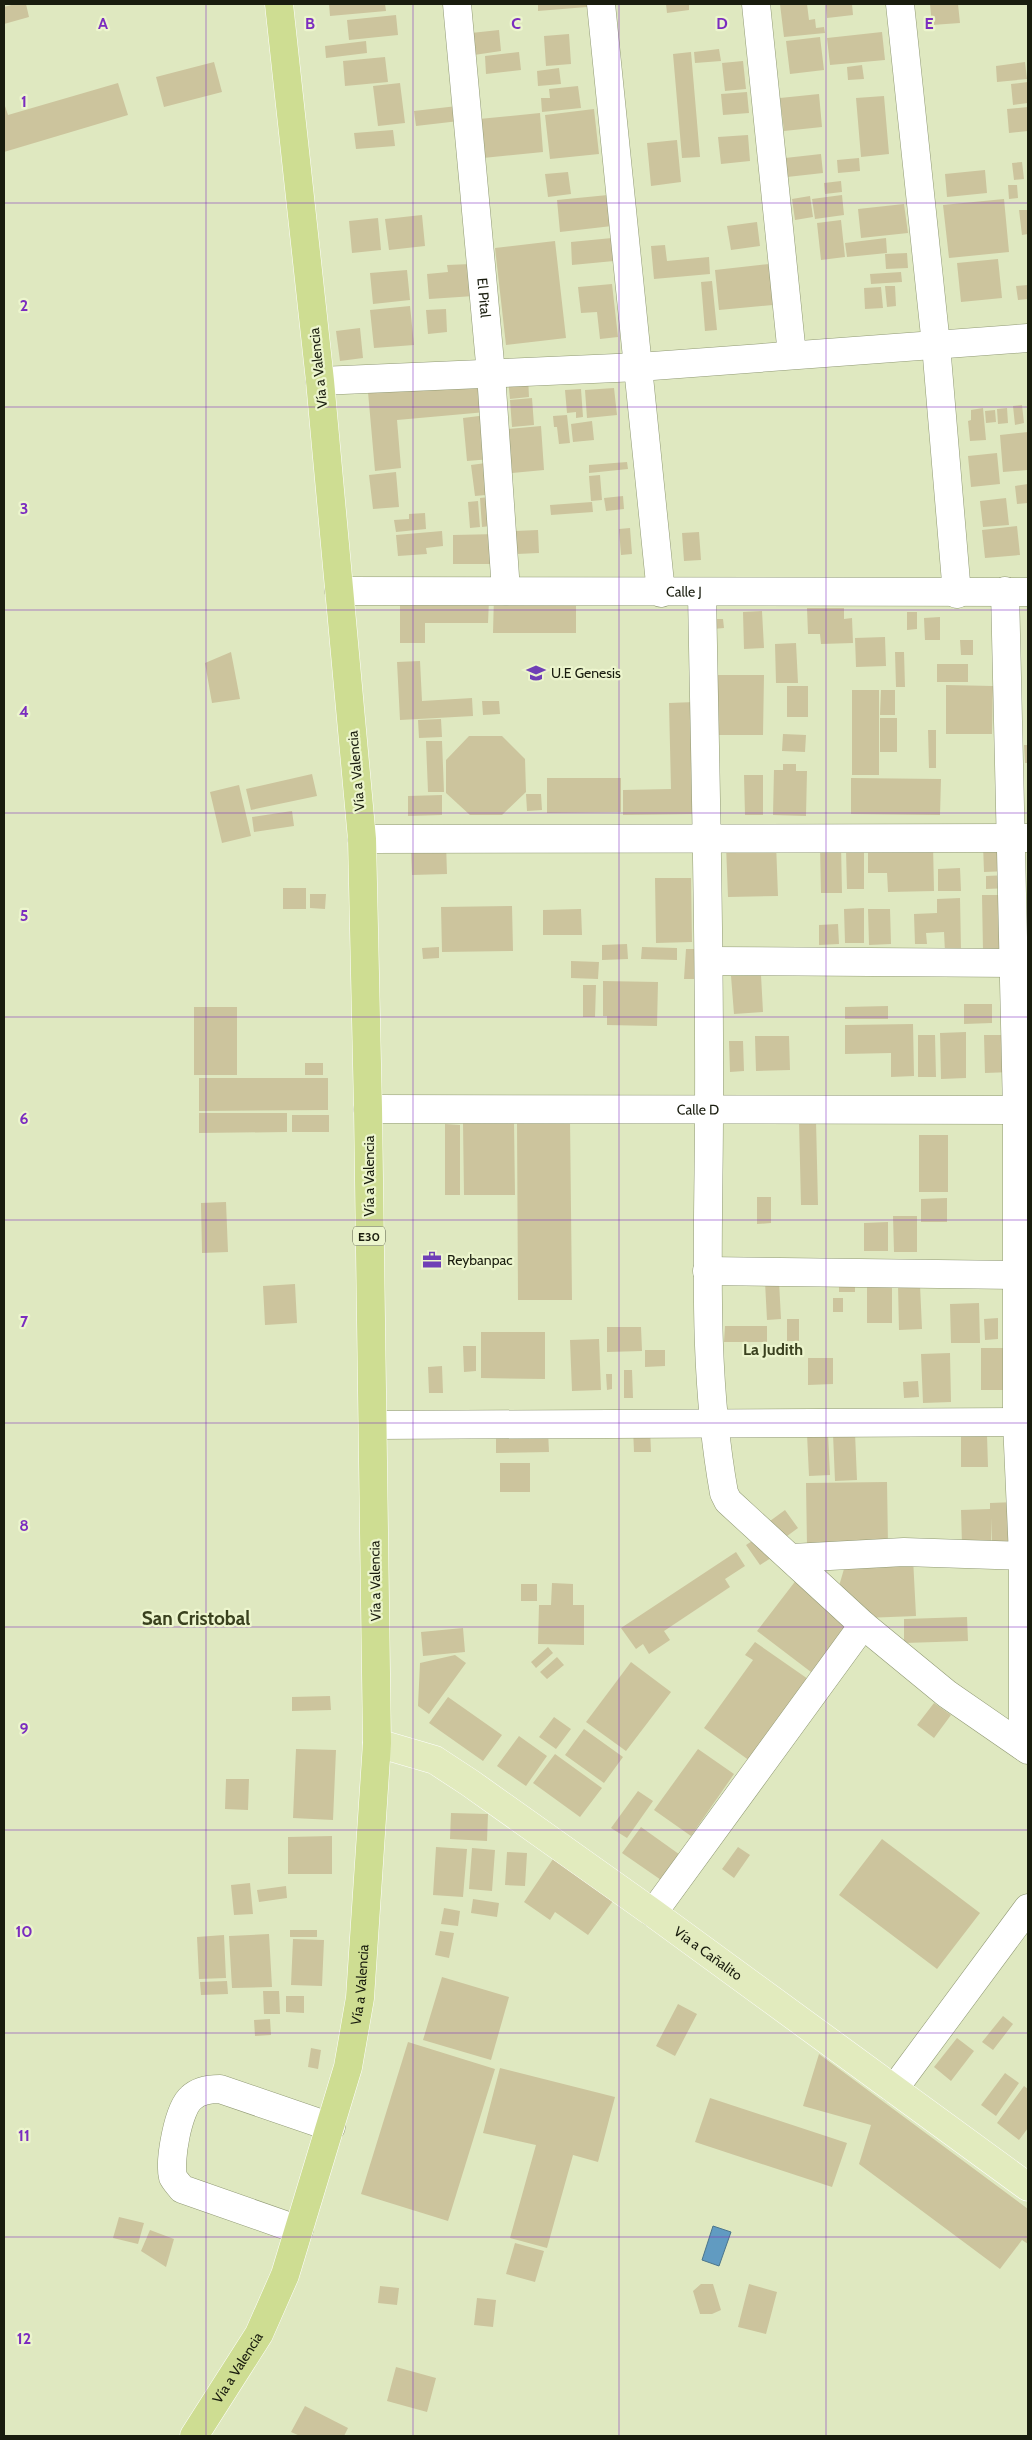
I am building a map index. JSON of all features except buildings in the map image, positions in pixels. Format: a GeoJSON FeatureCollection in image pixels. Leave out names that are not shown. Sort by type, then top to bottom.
{"type":"FeatureCollection","features":[{"type":"Feature","properties":{"kind":"highway","name":"Vía a Valencia"},"geometry":{"type":"LineString","coordinates":[[194,2436],[259,2334],[285,2275],[348,2067],[360,1998],[377,1743],[368,1109],[362,839],[320,381],[279,4]]}},
{"type":"Feature","properties":{"kind":"main road","name":"Vía a Cañalito"},"geometry":{"type":"LineString","coordinates":[[377,1743],[435,1760],[653,1913],[1028,2186]]}},
{"type":"Feature","properties":{"kind":"street","name":"El Pital"},"geometry":{"type":"LineString","coordinates":[[457,4],[491,374],[506,591]]}},
{"type":"Feature","properties":{"kind":"street"},"geometry":{"type":"LineString","coordinates":[[601,4],[661,593]]}},
{"type":"Feature","properties":{"kind":"street"},"geometry":{"type":"LineString","coordinates":[[756,4],[792,355]]}},
{"type":"Feature","properties":{"kind":"street"},"geometry":{"type":"LineString","coordinates":[[900,4],[936,346],[957,594]]}},
{"type":"Feature","properties":{"kind":"street"},"geometry":{"type":"LineString","coordinates":[[320,381],[639,367],[1028,338]]}},
{"type":"Feature","properties":{"kind":"street","name":"Calle J"},"geometry":{"type":"LineString","coordinates":[[339,591],[957,594],[1017,592]]}},
{"type":"Feature","properties":{"kind":"street"},"geometry":{"type":"LineString","coordinates":[[702,592],[709,961],[707,1271],[713,1423],[724,1493],[728,1501],[863,1625],[947,1694],[1026,1748]]}},
{"type":"Feature","properties":{"kind":"street"},"geometry":{"type":"LineString","coordinates":[[1017,592],[1019,838],[1014,963],[1023,1110],[1016,1275],[1022,1422],[1023,1556],[1026,1591],[1026,1748]]}},
{"type":"Feature","properties":{"kind":"street"},"geometry":{"type":"LineString","coordinates":[[362,839],[1019,838]]}},
{"type":"Feature","properties":{"kind":"street"},"geometry":{"type":"LineString","coordinates":[[709,961],[1014,963]]}},
{"type":"Feature","properties":{"kind":"street","name":"Calle D"},"geometry":{"type":"LineString","coordinates":[[368,1109],[1023,1110]]}},
{"type":"Feature","properties":{"kind":"street"},"geometry":{"type":"LineString","coordinates":[[707,1271],[1016,1275]]}},
{"type":"Feature","properties":{"kind":"street"},"geometry":{"type":"LineString","coordinates":[[373,1425],[1022,1422]]}},
{"type":"Feature","properties":{"kind":"street"},"geometry":{"type":"LineString","coordinates":[[792,1558],[904,1552],[1023,1556]]}},
{"type":"Feature","properties":{"kind":"street"},"geometry":{"type":"LineString","coordinates":[[653,1913],[863,1625]]}},
{"type":"Feature","properties":{"kind":"street"},"geometry":{"type":"LineString","coordinates":[[894,2089],[1028,1908]]}},
{"type":"Feature","properties":{"kind":"street"},"geometry":{"type":"LineString","coordinates":[[299,2230],[182,2189],[174,2179],[172,2167],[182,2108],[191,2097],[206,2089],[220,2089],[331,2127]]}},
{"type":"Feature","properties":{"kind":"water"},"geometry":{"type":"Polygon","coordinates":[[[713,2226],[731,2232],[719,2266],[702,2260],[713,2226]]]}},
{"type":"Feature","properties":{"kind":"place","name":"U.E Genesis"},"geometry":{"type":"Point","coordinates":[536,673]}},
{"type":"Feature","properties":{"kind":"place","name":"Reybanpac"},"geometry":{"type":"Point","coordinates":[432,1260]}},
{"type":"Feature","properties":{"kind":"district","name":"La Judith"},"geometry":{"type":"Point","coordinates":[773,1349]}},
{"type":"Feature","properties":{"kind":"district","name":"San Cristobal"},"geometry":{"type":"Point","coordinates":[196,1618]}}]}
